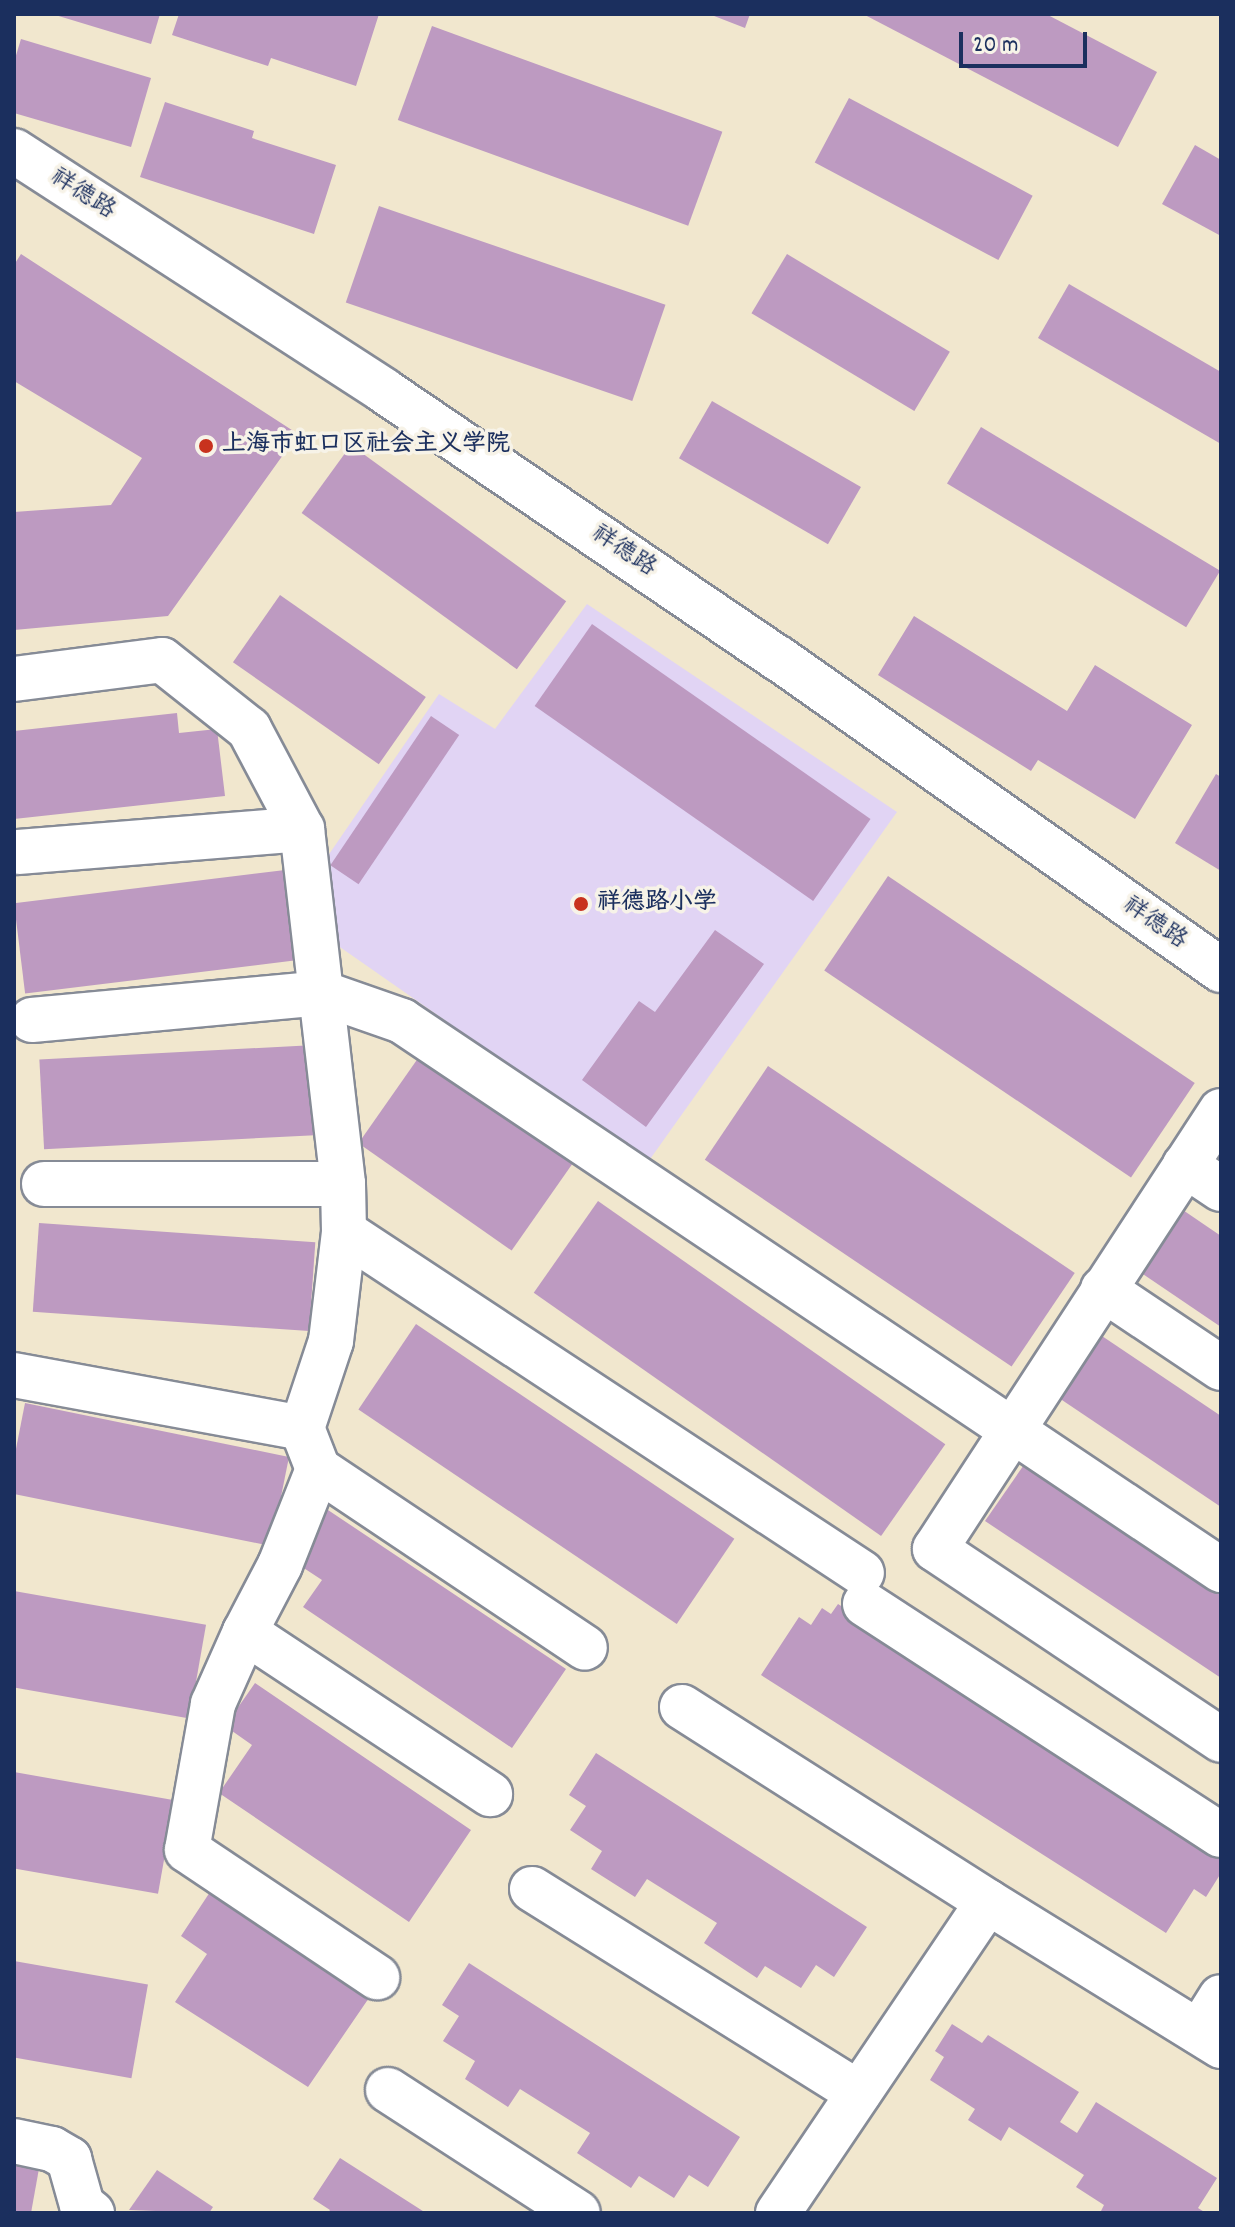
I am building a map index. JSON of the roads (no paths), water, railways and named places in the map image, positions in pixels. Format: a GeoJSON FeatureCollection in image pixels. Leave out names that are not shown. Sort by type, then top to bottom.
{"type":"FeatureCollection","features":[{"type":"Feature","properties":{"kind":"street","name":"祥德路"},"geometry":{"type":"LineString","coordinates":[[14,151],[383,390],[607,542],[1221,970]]}},
{"type":"Feature","properties":{"kind":"street"},"geometry":{"type":"LineString","coordinates":[[14,679],[162,660],[249,729],[302,829],[343,1184],[344,1232],[331,1341],[302,1428],[318,1469],[585,1648]]}},
{"type":"Feature","properties":{"kind":"street"},"geometry":{"type":"LineString","coordinates":[[18,852],[302,829]]}},
{"type":"Feature","properties":{"kind":"street"},"geometry":{"type":"LineString","coordinates":[[32,1020],[322,993],[402,1021],[1009,1431],[1221,1570]]}},
{"type":"Feature","properties":{"kind":"street"},"geometry":{"type":"LineString","coordinates":[[1221,1111],[1009,1431],[935,1549],[1221,1740]]}},
{"type":"Feature","properties":{"kind":"street"},"geometry":{"type":"LineString","coordinates":[[1185,1165],[1221,1189]]}},
{"type":"Feature","properties":{"kind":"street"},"geometry":{"type":"LineString","coordinates":[[44,1184],[343,1184]]}},
{"type":"Feature","properties":{"kind":"street"},"geometry":{"type":"LineString","coordinates":[[344,1232],[1221,1835]]}},
{"type":"Feature","properties":{"kind":"street"},"geometry":{"type":"LineString","coordinates":[[1103,1289],[1221,1368]]}},
{"type":"Feature","properties":{"kind":"street"},"geometry":{"type":"LineString","coordinates":[[14,1375],[302,1428]]}},
{"type":"Feature","properties":{"kind":"street"},"geometry":{"type":"LineString","coordinates":[[318,1469],[280,1565],[245,1632],[213,1704],[187,1850],[377,1977]]}},
{"type":"Feature","properties":{"kind":"street"},"geometry":{"type":"LineString","coordinates":[[245,1632],[490,1794]]}},
{"type":"Feature","properties":{"kind":"street"},"geometry":{"type":"LineString","coordinates":[[682,1707],[988,1902],[1214,2025]]}},
{"type":"Feature","properties":{"kind":"street"},"geometry":{"type":"LineString","coordinates":[[532,1889],[859,2093]]}},
{"type":"Feature","properties":{"kind":"street"},"geometry":{"type":"LineString","coordinates":[[793,2208],[859,2093],[988,1902]]}},
{"type":"Feature","properties":{"kind":"street"},"geometry":{"type":"LineString","coordinates":[[388,2090],[578,2213]]}},
{"type":"Feature","properties":{"kind":"street"},"geometry":{"type":"LineString","coordinates":[[14,2141],[52,2149],[69,2159],[82,2205],[92,2213]]}},
{"type":"Feature","properties":{"kind":"place","name":"上海市虹口区社会主义学院"},"geometry":{"type":"Point","coordinates":[206,446]}},
{"type":"Feature","properties":{"kind":"place","name":"祥德路小学"},"geometry":{"type":"Point","coordinates":[581,904]}}]}
